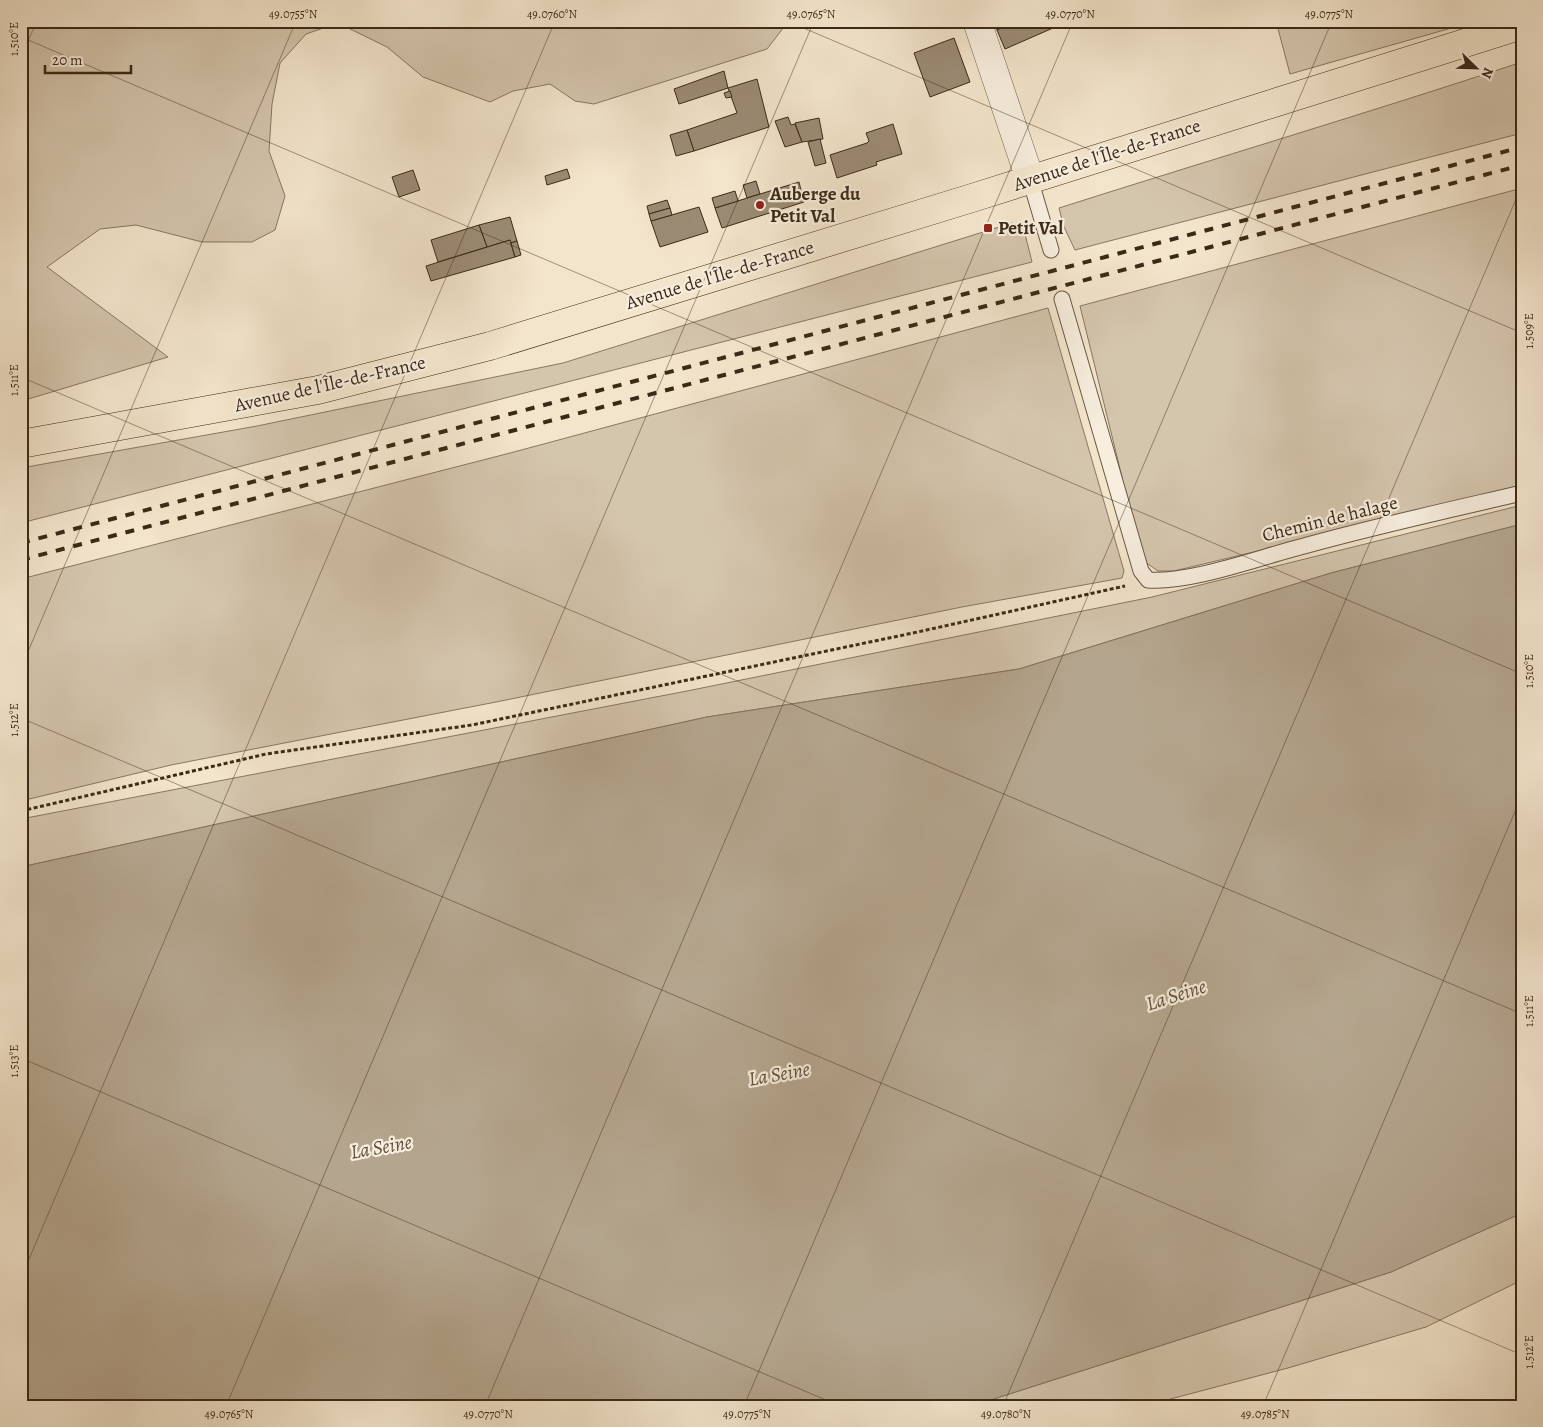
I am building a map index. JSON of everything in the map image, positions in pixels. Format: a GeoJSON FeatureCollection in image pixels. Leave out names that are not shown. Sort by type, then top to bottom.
{"type":"FeatureCollection","features":[{"type":"Feature","properties":{"kind":"main road","name":"Avenue de l'Île-de-France"},"geometry":{"type":"LineString","coordinates":[[21,444],[270,399],[370,377],[490,346],[1522,25]]}},
{"type":"Feature","properties":{"kind":"street"},"geometry":{"type":"LineString","coordinates":[[977,21],[1030,179]]}},
{"type":"Feature","properties":{"kind":"lane"},"geometry":{"type":"LineString","coordinates":[[1030,179],[1051,250]]}},
{"type":"Feature","properties":{"kind":"lane"},"geometry":{"type":"LineString","coordinates":[[1062,299],[1146,578]]}},
{"type":"Feature","properties":{"kind":"lane","name":"Chemin de halage"},"geometry":{"type":"LineString","coordinates":[[1146,578],[1164,581],[1190,576],[1330,539],[1522,493]]}},
{"type":"Feature","properties":{"kind":"path"},"geometry":{"type":"LineString","coordinates":[[21,811],[266,754],[472,725],[592,701],[1064,600],[1127,585],[1146,578]]}},
{"type":"Feature","properties":{"kind":"shaded area"},"geometry":{"type":"Polygon","coordinates":[[[21,21],[783,21],[784,27],[767,49],[594,104],[575,101],[550,84],[513,91],[490,102],[423,77],[387,47],[338,23],[306,34],[280,63],[272,104],[269,151],[285,196],[275,230],[252,242],[202,242],[136,225],[100,229],[47,267],[168,357],[25,400],[21,397],[21,21]]]}},
{"type":"Feature","properties":{"kind":"shaded area"},"geometry":{"type":"Polygon","coordinates":[[[1276,21],[1476,21],[1290,74],[1276,21]]]}},
{"type":"Feature","properties":{"kind":"shaded area"},"geometry":{"type":"Polygon","coordinates":[[[1522,62],[1522,133],[1075,250],[1064,227],[1059,208],[1522,62]]]}},
{"type":"Feature","properties":{"kind":"shaded area"},"geometry":{"type":"Polygon","coordinates":[[[1522,188],[1522,488],[1174,571],[1158,571],[1145,562],[1122,487],[1122,477],[1080,306],[1522,188]]]}},
{"type":"Feature","properties":{"kind":"shaded area"},"geometry":{"type":"Polygon","coordinates":[[[1012,223],[1024,230],[1032,262],[21,523],[21,468],[257,426],[563,363],[1012,223]]]}},
{"type":"Feature","properties":{"kind":"shaded area"},"geometry":{"type":"Polygon","coordinates":[[[1048,308],[1124,571],[1122,578],[962,607],[496,702],[171,765],[21,801],[21,579],[514,452],[1048,308]]]}},
{"type":"Feature","properties":{"kind":"shaded area"},"geometry":{"type":"Polygon","coordinates":[[[1522,505],[1522,524],[1331,573],[1019,669],[707,717],[21,867],[21,819],[687,691],[1152,597],[1522,505]]]}},
{"type":"Feature","properties":{"kind":"shaded area"},"geometry":{"type":"Polygon","coordinates":[[[1522,1213],[1522,1280],[1426,1327],[1288,1368],[1144,1406],[963,1406],[978,1404],[1391,1272],[1522,1213]]]}},
{"type":"Feature","properties":{"kind":"water","name":"La Seine"},"geometry":{"type":"Polygon","coordinates":[[[1522,524],[1522,1213],[1391,1272],[978,1404],[963,1406],[21,1406],[21,867],[707,717],[1019,669],[1331,573],[1522,524]]]}},
{"type":"Feature","properties":{"kind":"building"},"geometry":{"type":"Polygon","coordinates":[[[994,21],[1017,21],[997,30],[994,21]]]}},
{"type":"Feature","properties":{"kind":"building"},"geometry":{"type":"Polygon","coordinates":[[[1017,21],[1069,21],[1005,49],[997,30],[1017,21]]]}},
{"type":"Feature","properties":{"kind":"building"},"geometry":{"type":"Polygon","coordinates":[[[954,38],[970,82],[930,97],[914,53],[954,38]]]}},
{"type":"Feature","properties":{"kind":"building"},"geometry":{"type":"Polygon","coordinates":[[[724,71],[728,88],[679,104],[674,89],[724,71]]]}},
{"type":"Feature","properties":{"kind":"building"},"geometry":{"type":"Polygon","coordinates":[[[757,79],[769,127],[694,151],[687,130],[737,113],[728,88],[757,79]]]}},
{"type":"Feature","properties":{"kind":"building"},"geometry":{"type":"Polygon","coordinates":[[[730,91],[732,97],[726,98],[724,93],[730,91]]]}},
{"type":"Feature","properties":{"kind":"building"},"geometry":{"type":"Polygon","coordinates":[[[788,117],[791,125],[795,124],[802,142],[785,147],[775,121],[788,117]]]}},
{"type":"Feature","properties":{"kind":"building"},"geometry":{"type":"Polygon","coordinates":[[[819,118],[823,139],[802,142],[795,123],[819,118]]]}},
{"type":"Feature","properties":{"kind":"building"},"geometry":{"type":"Polygon","coordinates":[[[893,124],[902,154],[876,162],[877,165],[837,178],[830,155],[867,143],[869,141],[866,133],[893,124]]]}},
{"type":"Feature","properties":{"kind":"building"},"geometry":{"type":"Polygon","coordinates":[[[687,130],[694,151],[676,156],[670,135],[687,130]]]}},
{"type":"Feature","properties":{"kind":"building"},"geometry":{"type":"Polygon","coordinates":[[[820,139],[826,163],[815,166],[808,142],[820,139]]]}},
{"type":"Feature","properties":{"kind":"building"},"geometry":{"type":"Polygon","coordinates":[[[567,169],[570,178],[547,185],[545,176],[567,169]]]}},
{"type":"Feature","properties":{"kind":"building"},"geometry":{"type":"Polygon","coordinates":[[[413,170],[420,190],[399,197],[392,177],[413,170]]]}},
{"type":"Feature","properties":{"kind":"building"},"geometry":{"type":"Polygon","coordinates":[[[756,181],[760,194],[747,198],[743,185],[756,181]]]}},
{"type":"Feature","properties":{"kind":"building","name":"Auberge du Petit Val"},"geometry":{"type":"Polygon","coordinates":[[[799,182],[804,202],[722,228],[715,208],[799,182]]]}},
{"type":"Feature","properties":{"kind":"building"},"geometry":{"type":"Polygon","coordinates":[[[735,191],[738,201],[715,208],[712,198],[735,191]]]}},
{"type":"Feature","properties":{"kind":"building"},"geometry":{"type":"Polygon","coordinates":[[[667,200],[670,208],[649,214],[647,206],[667,200]]]}},
{"type":"Feature","properties":{"kind":"building"},"geometry":{"type":"Polygon","coordinates":[[[699,207],[708,232],[660,247],[651,221],[699,207]]]}},
{"type":"Feature","properties":{"kind":"building"},"geometry":{"type":"Polygon","coordinates":[[[670,208],[672,215],[651,221],[649,214],[670,208]]]}},
{"type":"Feature","properties":{"kind":"building"},"geometry":{"type":"Polygon","coordinates":[[[510,217],[517,241],[511,243],[510,240],[487,247],[479,225],[510,217]]]}},
{"type":"Feature","properties":{"kind":"building"},"geometry":{"type":"Polygon","coordinates":[[[479,225],[487,247],[438,262],[431,240],[479,225]]]}},
{"type":"Feature","properties":{"kind":"building"},"geometry":{"type":"Polygon","coordinates":[[[510,240],[515,257],[431,281],[426,266],[510,240]]]}},
{"type":"Feature","properties":{"kind":"building"},"geometry":{"type":"Polygon","coordinates":[[[517,241],[521,255],[515,257],[511,243],[517,241]]]}},
{"type":"Feature","properties":{"kind":"railway"},"geometry":{"type":"LineString","coordinates":[[21,543],[1522,147]]}},
{"type":"Feature","properties":{"kind":"railway"},"geometry":{"type":"LineString","coordinates":[[21,560],[1522,165]]}},
{"type":"Feature","properties":{"kind":"place","name":"Auberge du Petit Val"},"geometry":{"type":"Point","coordinates":[760,205]}},
{"type":"Feature","properties":{"kind":"place","name":"Petit Val"},"geometry":{"type":"Point","coordinates":[988,228]}}]}
